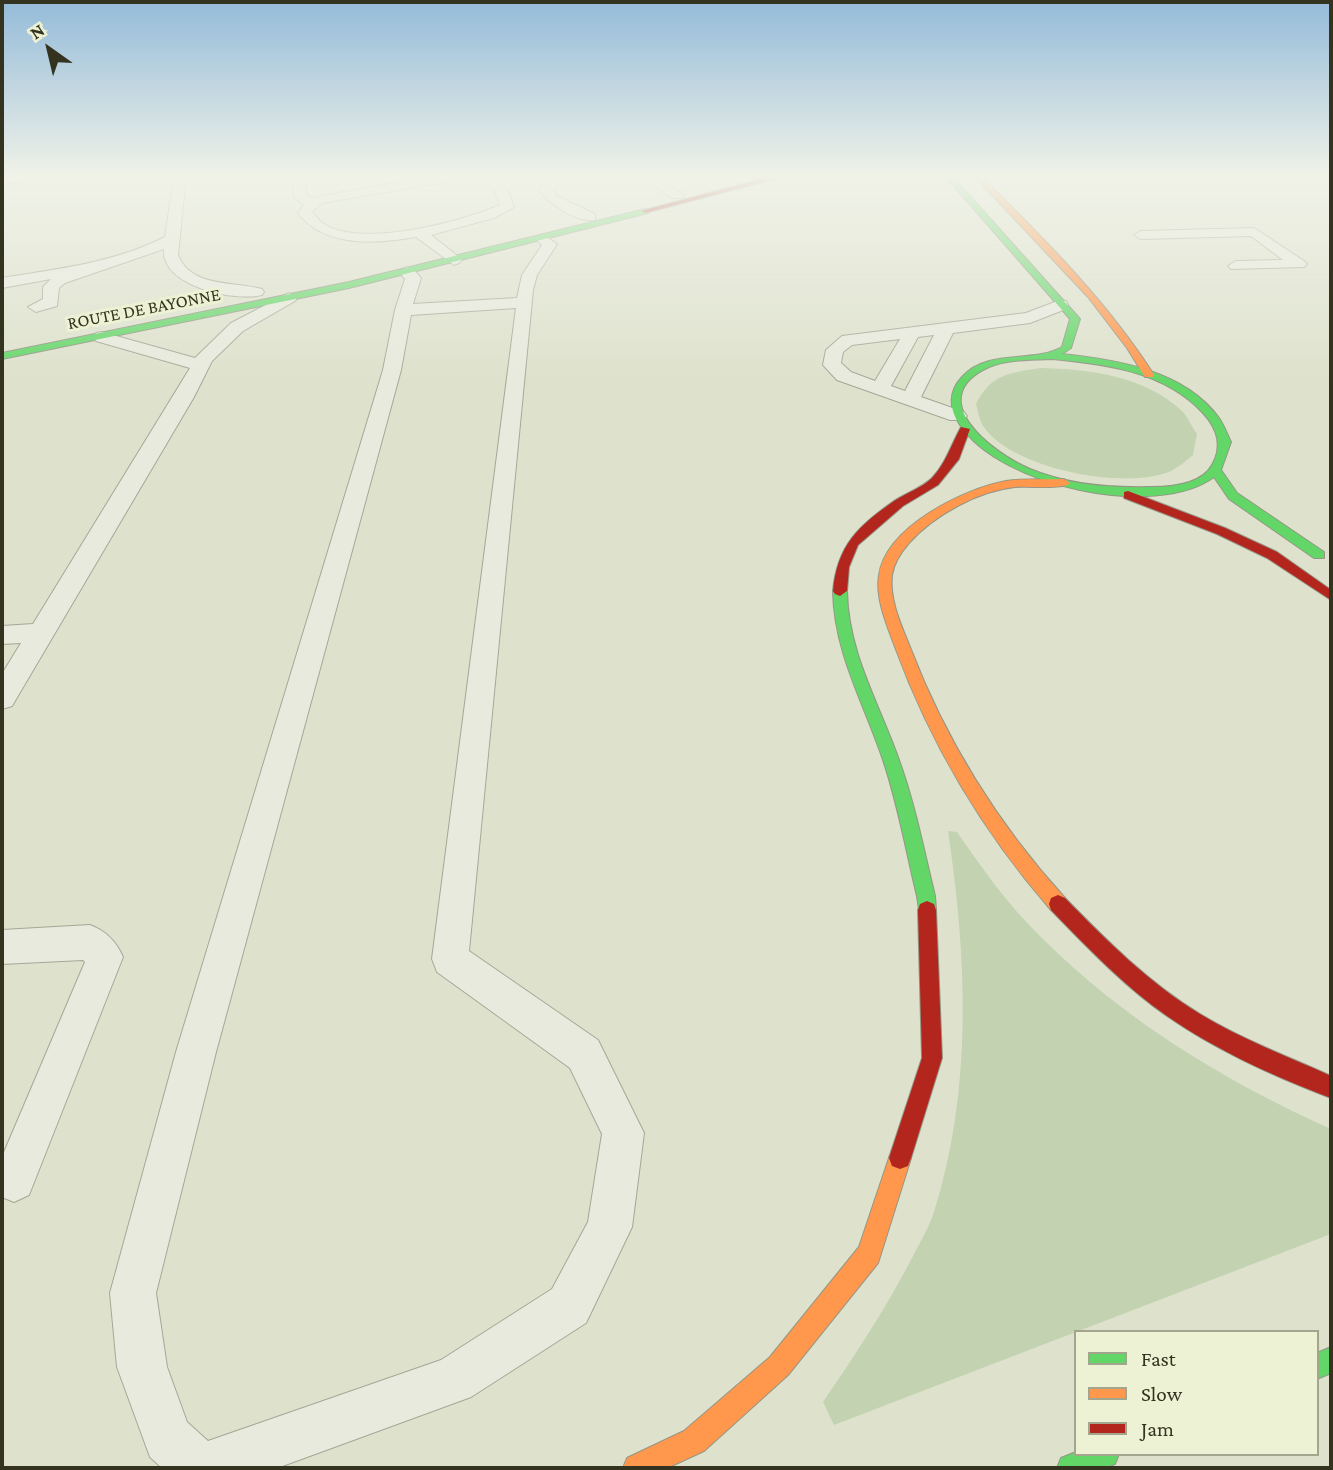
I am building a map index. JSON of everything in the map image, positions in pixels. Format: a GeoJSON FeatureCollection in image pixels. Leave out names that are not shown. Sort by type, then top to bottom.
{"type":"FeatureCollection","features":[{"type":"Feature","properties":{"kind":"main road","name":"ROUTE DE BAYONNE"},"geometry":{"type":"LineString","coordinates":[[2,356],[407,272],[490,245]]}},
{"type":"Feature","properties":{"kind":"main road","name":"ROUTE DE BAYONNE"},"geometry":{"type":"LineString","coordinates":[[2,340],[507,245]]}},
{"type":"Feature","properties":{"kind":"main road"},"geometry":{"type":"LineString","coordinates":[[1008,245],[1075,319],[1066,348],[1052,355]]}},
{"type":"Feature","properties":{"kind":"main road"},"geometry":{"type":"LineString","coordinates":[[1043,245],[1111,316],[1137,352],[1149,375]]}},
{"type":"Feature","properties":{"kind":"main road"},"geometry":{"type":"LineString","coordinates":[[637,1468],[694,1441],[779,1366],[869,1254],[932,1058],[926,896],[892,761],[846,645],[839,606],[842,566],[853,543],[899,503],[934,483],[953,459],[961,423],[955,399],[961,383],[975,371],[996,362],[1052,355],[1087,358],[1149,375],[1186,394],[1213,417],[1225,442],[1215,470],[1198,481],[1163,490],[1119,492]]}},
{"type":"Feature","properties":{"kind":"main road"},"geometry":{"type":"LineString","coordinates":[[961,423],[988,450],[1022,469],[1064,483],[1119,492],[1222,531],[1272,555],[1331,596]]}},
{"type":"Feature","properties":{"kind":"main road"},"geometry":{"type":"LineString","coordinates":[[1215,470],[1233,496],[1331,565]]}},
{"type":"Feature","properties":{"kind":"main road"},"geometry":{"type":"LineString","coordinates":[[1064,483],[1000,486],[957,503],[925,522],[902,543],[886,567],[886,594],[911,676],[975,800],[1015,856],[1073,918],[1116,960],[1191,1021],[1331,1087]]}},
{"type":"Feature","properties":{"kind":"main road"},"geometry":{"type":"LineString","coordinates":[[1071,1468],[1099,1456]]}},
{"type":"Feature","properties":{"kind":"lane"},"geometry":{"type":"LineString","coordinates":[[36,307],[51,302],[51,287],[60,280],[151,251],[162,245]]}},
{"type":"Feature","properties":{"kind":"lane"},"geometry":{"type":"LineString","coordinates":[[170,245],[169,250],[174,267],[188,279],[207,286],[256,292]]}},
{"type":"Feature","properties":{"kind":"lane"},"geometry":{"type":"LineString","coordinates":[[439,245],[449,256]]}},
{"type":"Feature","properties":{"kind":"lane"},"geometry":{"type":"LineString","coordinates":[[407,272],[412,278],[392,370],[196,1052],[132,1293],[142,1367],[168,1440],[202,1468],[454,1380],[569,1306],[610,1227],[623,1133],[584,1054],[450,959],[525,302],[523,286],[529,271],[547,252],[550,245]]}},
{"type":"Feature","properties":{"kind":"lane"},"geometry":{"type":"LineString","coordinates":[[1236,266],[1299,264],[1272,245]]}},
{"type":"Feature","properties":{"kind":"lane"},"geometry":{"type":"LineString","coordinates":[[2,283],[116,262]]}},
{"type":"Feature","properties":{"kind":"lane"},"geometry":{"type":"LineString","coordinates":[[2,698],[184,397],[204,358],[237,327],[289,298]]}},
{"type":"Feature","properties":{"kind":"lane"},"geometry":{"type":"LineString","coordinates":[[403,310],[525,302]]}},
{"type":"Feature","properties":{"kind":"lane"},"geometry":{"type":"LineString","coordinates":[[961,423],[918,394],[883,382],[844,376],[832,365],[838,345],[848,340],[912,331],[1030,318],[1060,305]]}},
{"type":"Feature","properties":{"kind":"lane"},"geometry":{"type":"LineString","coordinates":[[918,394],[947,327]]}},
{"type":"Feature","properties":{"kind":"lane"},"geometry":{"type":"LineString","coordinates":[[883,382],[912,331]]}},
{"type":"Feature","properties":{"kind":"lane"},"geometry":{"type":"LineString","coordinates":[[102,337],[201,365]]}},
{"type":"Feature","properties":{"kind":"lane"},"geometry":{"type":"LineString","coordinates":[[2,635],[41,633]]}},
{"type":"Feature","properties":{"kind":"lane"},"geometry":{"type":"LineString","coordinates":[[2,947],[89,942],[105,957],[14,1180]]}},
{"type":"Feature","properties":{"kind":"green space"},"geometry":{"type":"Polygon","coordinates":[[[1040,368],[1078,370],[1116,377],[1134,382],[1167,399],[1182,411],[1197,434],[1193,455],[1171,471],[1151,477],[1127,478],[1070,472],[1016,453],[996,440],[982,424],[976,404],[988,386],[1002,377],[1040,368]]]}},
{"type":"Feature","properties":{"kind":"green space"},"geometry":{"type":"Polygon","coordinates":[[[948,831],[957,832],[996,886],[1028,924],[1072,967],[1106,995],[1141,1022],[1214,1069],[1331,1129],[1331,1234],[1081,1330],[1074,1330],[1074,1333],[834,1425],[823,1402],[870,1331],[912,1258],[933,1215],[946,1168],[955,1121],[963,1024],[954,879],[948,831]]]}},
{"type":"Feature","properties":{"kind":"traffic: fast"},"geometry":{"type":"LineString","coordinates":[[2,356],[349,285],[511,245]]}},
{"type":"Feature","properties":{"kind":"traffic: fast"},"geometry":{"type":"LineString","coordinates":[[1009,245],[1075,319],[1066,348],[1052,356]]}},
{"type":"Feature","properties":{"kind":"traffic: fast"},"geometry":{"type":"LineString","coordinates":[[1052,356],[1117,365],[1160,378],[1180,388],[1198,401],[1218,426],[1225,442],[1217,467],[1203,480],[1183,487],[1126,491],[1057,482],[1024,471],[995,454],[969,431],[960,418],[956,404],[957,390],[966,377],[992,363],[1052,356]]}},
{"type":"Feature","properties":{"kind":"traffic: fast"},"geometry":{"type":"LineString","coordinates":[[1215,470],[1233,496],[1319,555]]}},
{"type":"Feature","properties":{"kind":"traffic: fast"},"geometry":{"type":"LineString","coordinates":[[840,591],[844,635],[857,677],[896,777],[926,896],[927,910]]}},
{"type":"Feature","properties":{"kind":"traffic: fast"},"geometry":{"type":"LineString","coordinates":[[1319,1365],[1331,1360]]}},
{"type":"Feature","properties":{"kind":"traffic: fast"},"geometry":{"type":"LineString","coordinates":[[1071,1468],[1100,1456]]}},
{"type":"Feature","properties":{"kind":"traffic: slow"},"geometry":{"type":"LineString","coordinates":[[1046,245],[1112,320],[1149,375]]}},
{"type":"Feature","properties":{"kind":"traffic: slow"},"geometry":{"type":"LineString","coordinates":[[1058,904],[1007,844],[945,744],[898,635],[888,601],[885,576],[894,553],[905,540],[918,527],[951,505],[985,490],[1008,484],[1064,483]]}},
{"type":"Feature","properties":{"kind":"traffic: slow"},"geometry":{"type":"LineString","coordinates":[[637,1468],[694,1441],[779,1366],[869,1254],[900,1158]]}},
{"type":"Feature","properties":{"kind":"traffic: jam"},"geometry":{"type":"LineString","coordinates":[[840,591],[842,567],[853,543],[899,503],[934,483],[953,459],[965,429]]}},
{"type":"Feature","properties":{"kind":"traffic: jam"},"geometry":{"type":"LineString","coordinates":[[1128,495],[1221,531],[1272,555],[1331,596]]}},
{"type":"Feature","properties":{"kind":"traffic: jam"},"geometry":{"type":"LineString","coordinates":[[1058,904],[1121,966],[1173,1008],[1225,1039],[1331,1087]]}},
{"type":"Feature","properties":{"kind":"traffic: jam"},"geometry":{"type":"LineString","coordinates":[[900,1158],[932,1058],[927,910]]}}]}
